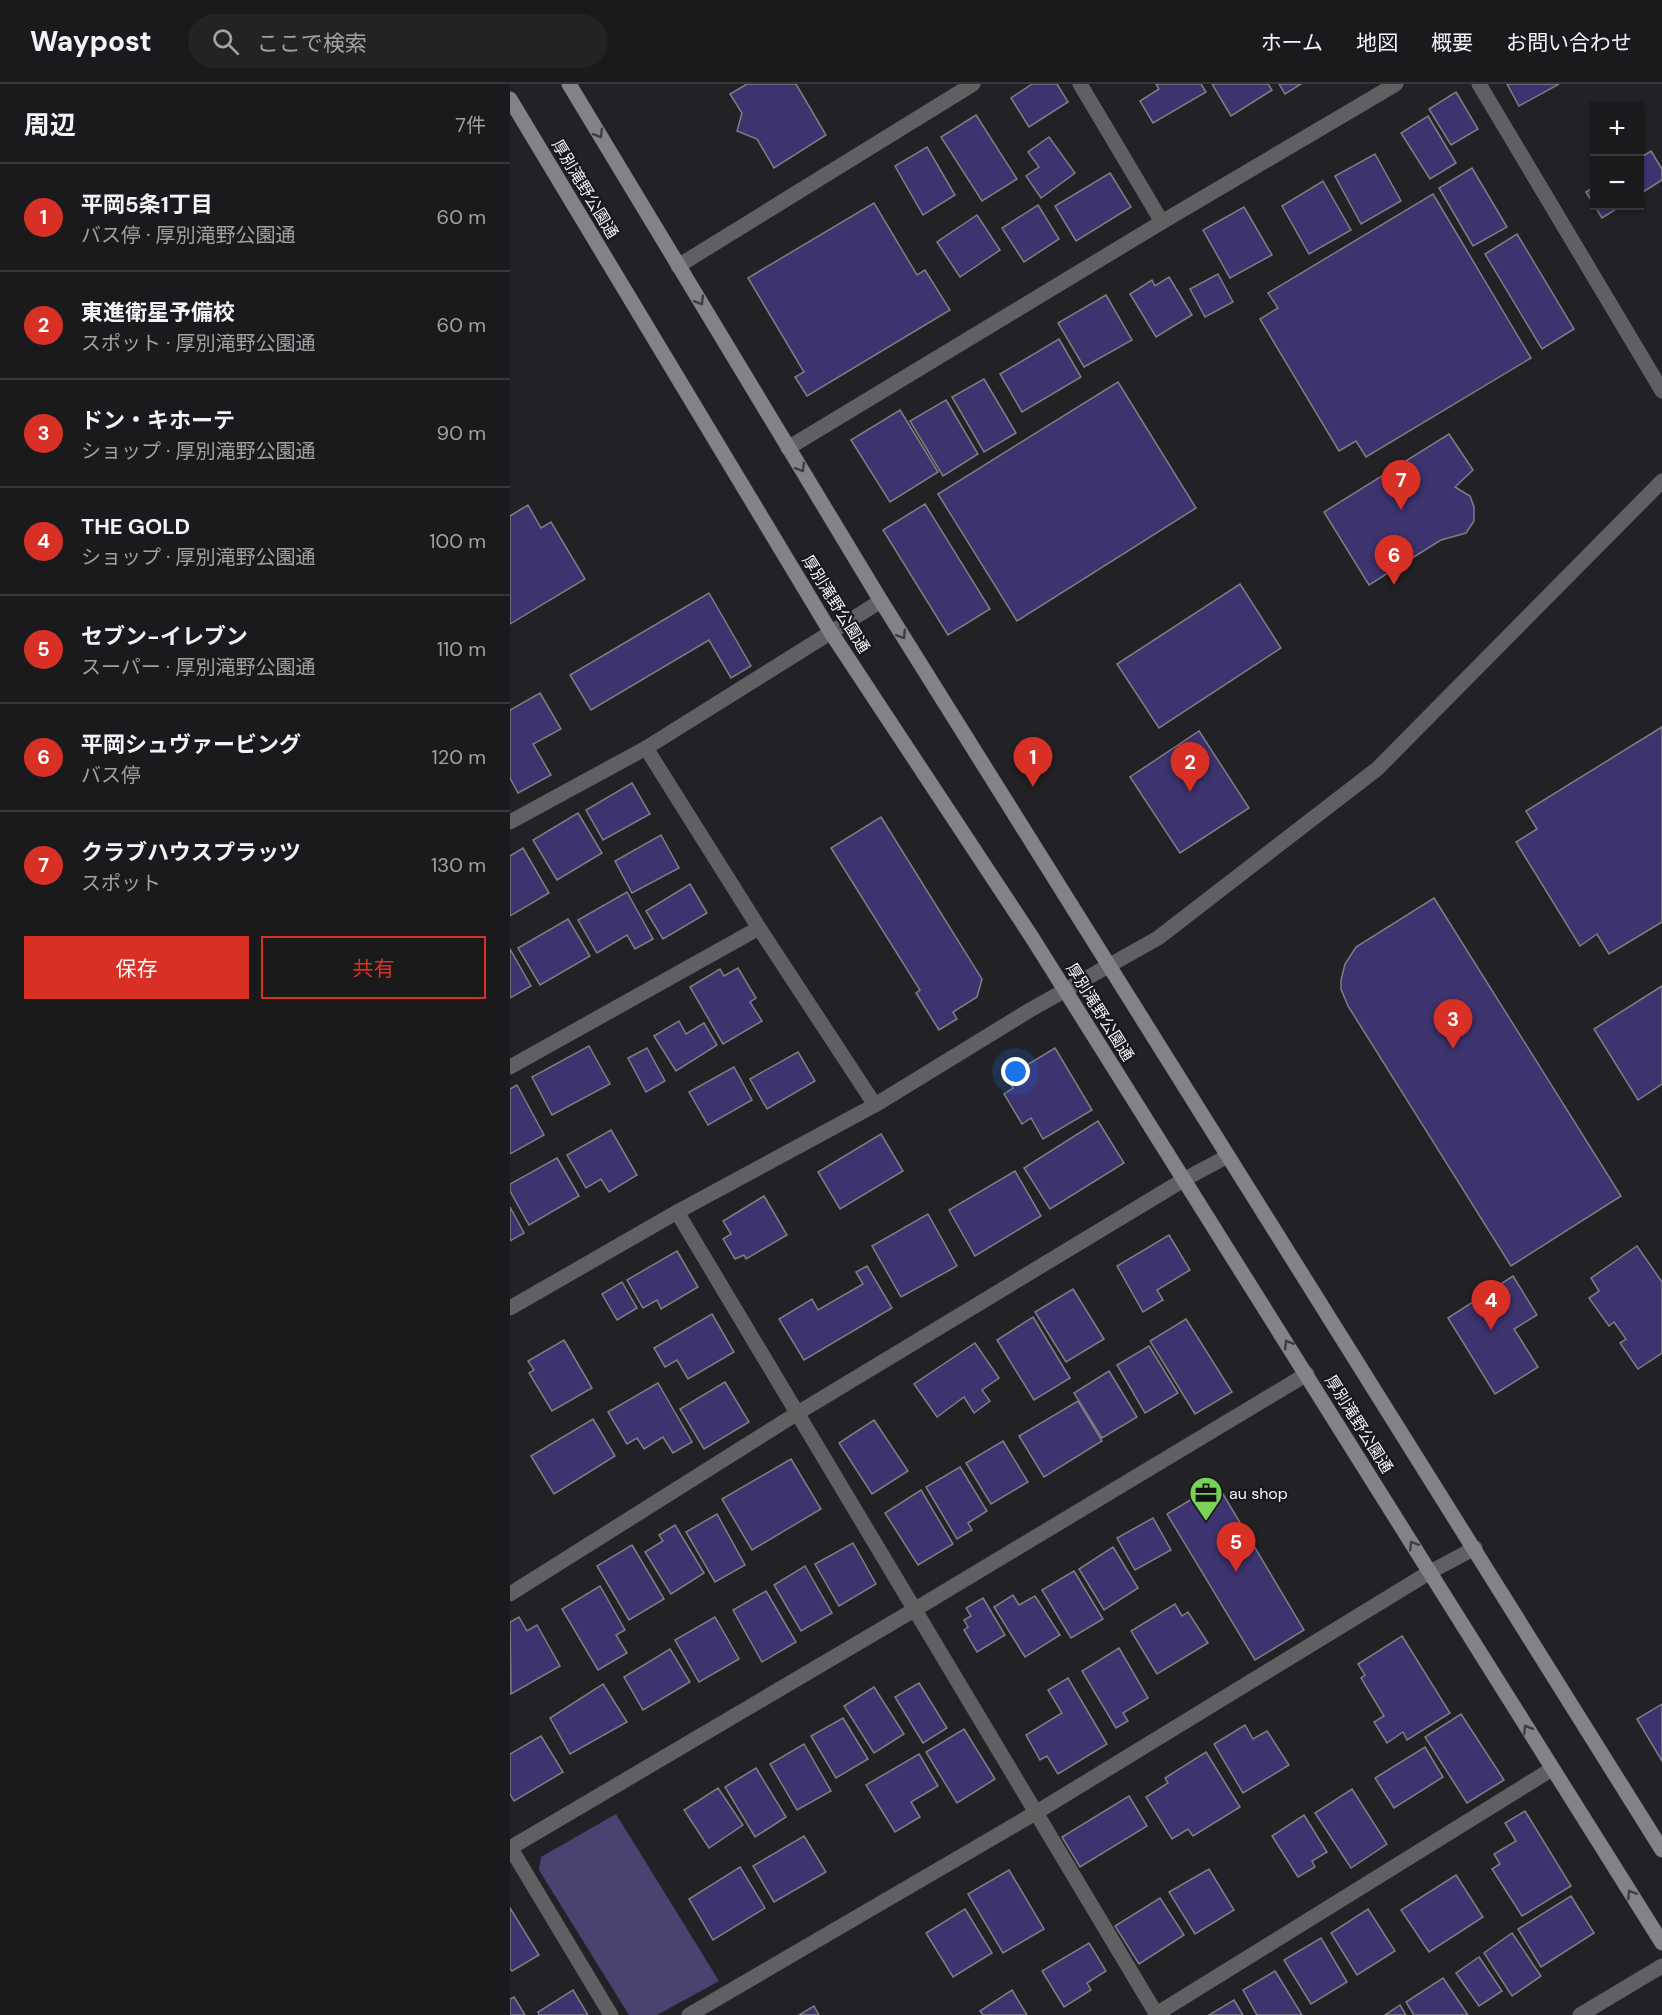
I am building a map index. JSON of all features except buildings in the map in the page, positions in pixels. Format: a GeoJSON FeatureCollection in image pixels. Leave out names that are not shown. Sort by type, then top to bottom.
{"type":"FeatureCollection","features":[{"type":"Feature","properties":{"kind":"main road","name":"厚別滝野公園通"},"geometry":{"type":"LineString","coordinates":[[569,84],[881,601],[1662,1850]]}},
{"type":"Feature","properties":{"kind":"main road","name":"厚別滝野公園通"},"geometry":{"type":"LineString","coordinates":[[510,99],[830,632],[1066,991],[1662,1943]]}},
{"type":"Feature","properties":{"kind":"street"},"geometry":{"type":"LineString","coordinates":[[678,266],[973,84]]}},
{"type":"Feature","properties":{"kind":"street"},"geometry":{"type":"LineString","coordinates":[[1080,84],[1162,222]]}},
{"type":"Feature","properties":{"kind":"street"},"geometry":{"type":"LineString","coordinates":[[788,448],[1396,84]]}},
{"type":"Feature","properties":{"kind":"street"},"geometry":{"type":"LineString","coordinates":[[1479,84],[1662,391]]}},
{"type":"Feature","properties":{"kind":"street"},"geometry":{"type":"LineString","coordinates":[[510,1308],[677,1212],[874,1105],[1030,1010],[1158,939],[1377,769],[1662,481]]}},
{"type":"Feature","properties":{"kind":"street"},"geometry":{"type":"LineString","coordinates":[[510,822],[646,748],[881,601]]}},
{"type":"Feature","properties":{"kind":"street"},"geometry":{"type":"LineString","coordinates":[[646,748],[874,1105]]}},
{"type":"Feature","properties":{"kind":"street"},"geometry":{"type":"LineString","coordinates":[[510,1067],[759,928]]}},
{"type":"Feature","properties":{"kind":"street"},"geometry":{"type":"LineString","coordinates":[[510,1594],[796,1414],[1185,1179],[1228,1156]]}},
{"type":"Feature","properties":{"kind":"street"},"geometry":{"type":"LineString","coordinates":[[677,1212],[1156,2015],[1552,1769]]}},
{"type":"Feature","properties":{"kind":"street"},"geometry":{"type":"LineString","coordinates":[[611,2015],[510,1848],[914,1610],[1307,1374]]}},
{"type":"Feature","properties":{"kind":"street"},"geometry":{"type":"LineString","coordinates":[[689,2015],[1037,1812],[1430,1572],[1475,1548]]}},
{"type":"Feature","properties":{"kind":"street"},"geometry":{"type":"LineString","coordinates":[[1580,2015],[1662,1966]]}},
{"type":"Feature","properties":{"kind":"shaded area"},"geometry":{"type":"Polygon","coordinates":[[[616,1814],[719,1981],[657,2015],[629,2015],[539,1870],[541,1857],[616,1814]]]}},
{"type":"Feature","properties":{"kind":"place","name":"クラブハウスプラッツ"},"geometry":{"type":"Point","coordinates":[1401,510]}},
{"type":"Feature","properties":{"kind":"place","name":"平岡シュヴァービング"},"geometry":{"type":"Point","coordinates":[1394,585]}},
{"type":"Feature","properties":{"kind":"place","name":"平岡5条1丁目"},"geometry":{"type":"Point","coordinates":[1033,787]}},
{"type":"Feature","properties":{"kind":"place","name":"東進衛星予備校"},"geometry":{"type":"Point","coordinates":[1190,792]}},
{"type":"Feature","properties":{"kind":"place","name":"ドン・キホーテ"},"geometry":{"type":"Point","coordinates":[1453,1049]}},
{"type":"Feature","properties":{"kind":"place","name":"THE GOLD"},"geometry":{"type":"Point","coordinates":[1491,1330]}},
{"type":"Feature","properties":{"kind":"place","name":"au shop"},"geometry":{"type":"Point","coordinates":[1206,1522]}},
{"type":"Feature","properties":{"kind":"place","name":"セブン-イレブン"},"geometry":{"type":"Point","coordinates":[1236,1572]}}]}
